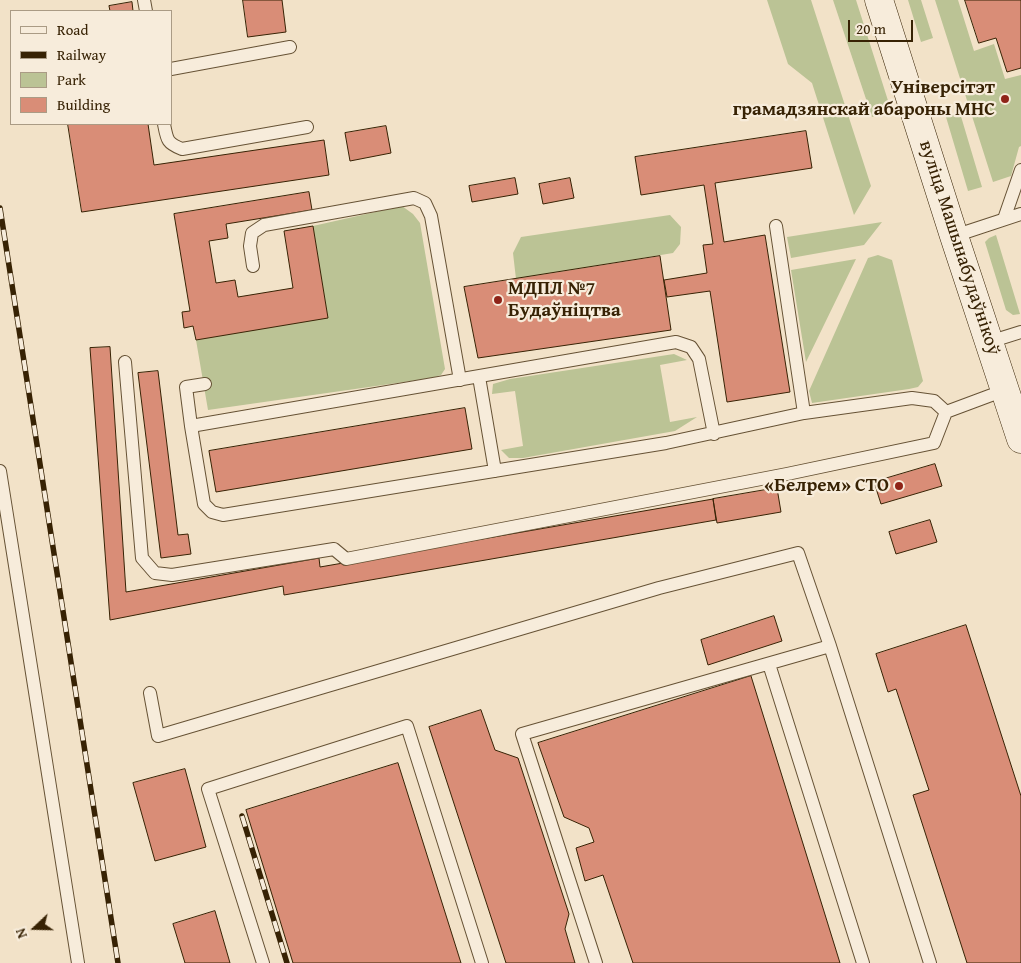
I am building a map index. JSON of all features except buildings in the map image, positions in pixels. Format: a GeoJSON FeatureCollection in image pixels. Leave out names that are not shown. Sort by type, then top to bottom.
{"type":"FeatureCollection","features":[{"type":"Feature","properties":{"kind":"main road","name":"вуліца Машынабудаўнікоў"},"geometry":{"type":"LineString","coordinates":[[879,0],[1021,439]]}},
{"type":"Feature","properties":{"kind":"lane"},"geometry":{"type":"LineString","coordinates":[[172,69],[290,47]]}},
{"type":"Feature","properties":{"kind":"lane"},"geometry":{"type":"LineString","coordinates":[[164,125],[166,138],[171,144],[182,149],[307,127]]}},
{"type":"Feature","properties":{"kind":"lane"},"geometry":{"type":"LineString","coordinates":[[1004,219],[1016,196],[1020,174]]}},
{"type":"Feature","properties":{"kind":"lane"},"geometry":{"type":"LineString","coordinates":[[253,266],[250,246],[252,233],[264,225],[414,198],[425,202],[431,216],[460,380]]}},
{"type":"Feature","properties":{"kind":"lane"},"geometry":{"type":"LineString","coordinates":[[954,236],[1021,214]]}},
{"type":"Feature","properties":{"kind":"lane"},"geometry":{"type":"LineString","coordinates":[[776,226],[804,413]]}},
{"type":"Feature","properties":{"kind":"lane"},"geometry":{"type":"LineString","coordinates":[[989,342],[1021,332]]}},
{"type":"Feature","properties":{"kind":"lane"},"geometry":{"type":"LineString","coordinates":[[191,426],[676,342],[691,347],[699,359],[714,434]]}},
{"type":"Feature","properties":{"kind":"lane"},"geometry":{"type":"LineString","coordinates":[[125,362],[142,558],[155,573],[172,575],[334,549],[346,559],[934,444],[946,412],[1005,390]]}},
{"type":"Feature","properties":{"kind":"lane"},"geometry":{"type":"LineString","coordinates":[[479,377],[495,471]]}},
{"type":"Feature","properties":{"kind":"lane"},"geometry":{"type":"LineString","coordinates":[[205,384],[186,387],[191,426],[204,504],[212,512],[223,515],[714,434],[804,413],[912,398],[934,401],[946,412]]}},
{"type":"Feature","properties":{"kind":"lane"},"geometry":{"type":"LineString","coordinates":[[0,471],[78,963]]}},
{"type":"Feature","properties":{"kind":"lane"},"geometry":{"type":"LineString","coordinates":[[150,692],[158,736],[659,588],[798,553],[830,646],[930,963]]}},
{"type":"Feature","properties":{"kind":"lane"},"geometry":{"type":"LineString","coordinates":[[596,963],[522,734],[830,646]]}},
{"type":"Feature","properties":{"kind":"lane"},"geometry":{"type":"LineString","coordinates":[[769,664],[863,963]]}},
{"type":"Feature","properties":{"kind":"lane"},"geometry":{"type":"LineString","coordinates":[[263,963],[208,789],[407,726],[482,963]]}},
{"type":"Feature","properties":{"kind":"green space"},"geometry":{"type":"Polygon","coordinates":[[[767,0],[811,0],[871,186],[854,215],[812,83],[788,64],[767,0]]]}},
{"type":"Feature","properties":{"kind":"green space"},"geometry":{"type":"Polygon","coordinates":[[[833,0],[856,0],[891,110],[872,117],[833,0]]]}},
{"type":"Feature","properties":{"kind":"green space"},"geometry":{"type":"Polygon","coordinates":[[[908,0],[921,0],[933,38],[921,42],[908,0]]]}},
{"type":"Feature","properties":{"kind":"green space"},"geometry":{"type":"Polygon","coordinates":[[[935,0],[958,0],[974,51],[994,44],[1005,79],[1021,75],[1021,146],[1019,147],[1011,176],[993,182],[935,0]]]}},
{"type":"Feature","properties":{"kind":"green space"},"geometry":{"type":"Polygon","coordinates":[[[960,113],[982,187],[968,191],[946,117],[960,113]]]}},
{"type":"Feature","properties":{"kind":"green space"},"geometry":{"type":"Polygon","coordinates":[[[402,206],[413,214],[420,223],[445,369],[441,375],[432,378],[208,410],[196,340],[328,318],[313,226],[402,206]]]}},
{"type":"Feature","properties":{"kind":"green space"},"geometry":{"type":"Polygon","coordinates":[[[670,215],[681,227],[680,244],[673,253],[516,279],[513,253],[521,237],[670,215]]]}},
{"type":"Feature","properties":{"kind":"green space"},"geometry":{"type":"Polygon","coordinates":[[[882,222],[864,245],[791,258],[787,237],[882,222]]]}},
{"type":"Feature","properties":{"kind":"green space"},"geometry":{"type":"Polygon","coordinates":[[[996,235],[1020,314],[1013,315],[1006,310],[985,242],[996,235]]]}},
{"type":"Feature","properties":{"kind":"green space"},"geometry":{"type":"Polygon","coordinates":[[[878,255],[892,260],[923,381],[918,387],[909,389],[812,403],[809,391],[868,258],[878,255]]]}},
{"type":"Feature","properties":{"kind":"green space"},"geometry":{"type":"Polygon","coordinates":[[[856,259],[806,362],[791,270],[856,259]]]}},
{"type":"Feature","properties":{"kind":"green space"},"geometry":{"type":"Polygon","coordinates":[[[674,354],[687,360],[660,365],[670,422],[697,417],[675,431],[523,458],[509,458],[501,450],[523,446],[515,391],[492,394],[493,384],[510,379],[674,354]]]}},
{"type":"Feature","properties":{"kind":"railway"},"geometry":{"type":"LineString","coordinates":[[0,208],[118,963]]}},
{"type":"Feature","properties":{"kind":"railway"},"geometry":{"type":"LineString","coordinates":[[242,816],[287,963]]}},
{"type":"Feature","properties":{"kind":"place","name":"Універсітэт грамадзянскай абароны МНС"},"geometry":{"type":"Point","coordinates":[1005,99]}},
{"type":"Feature","properties":{"kind":"place","name":"МДПЛ №7 Будаўніцтва"},"geometry":{"type":"Point","coordinates":[498,300]}},
{"type":"Feature","properties":{"kind":"place","name":"«Белрем» СТО"},"geometry":{"type":"Point","coordinates":[899,486]}}]}
